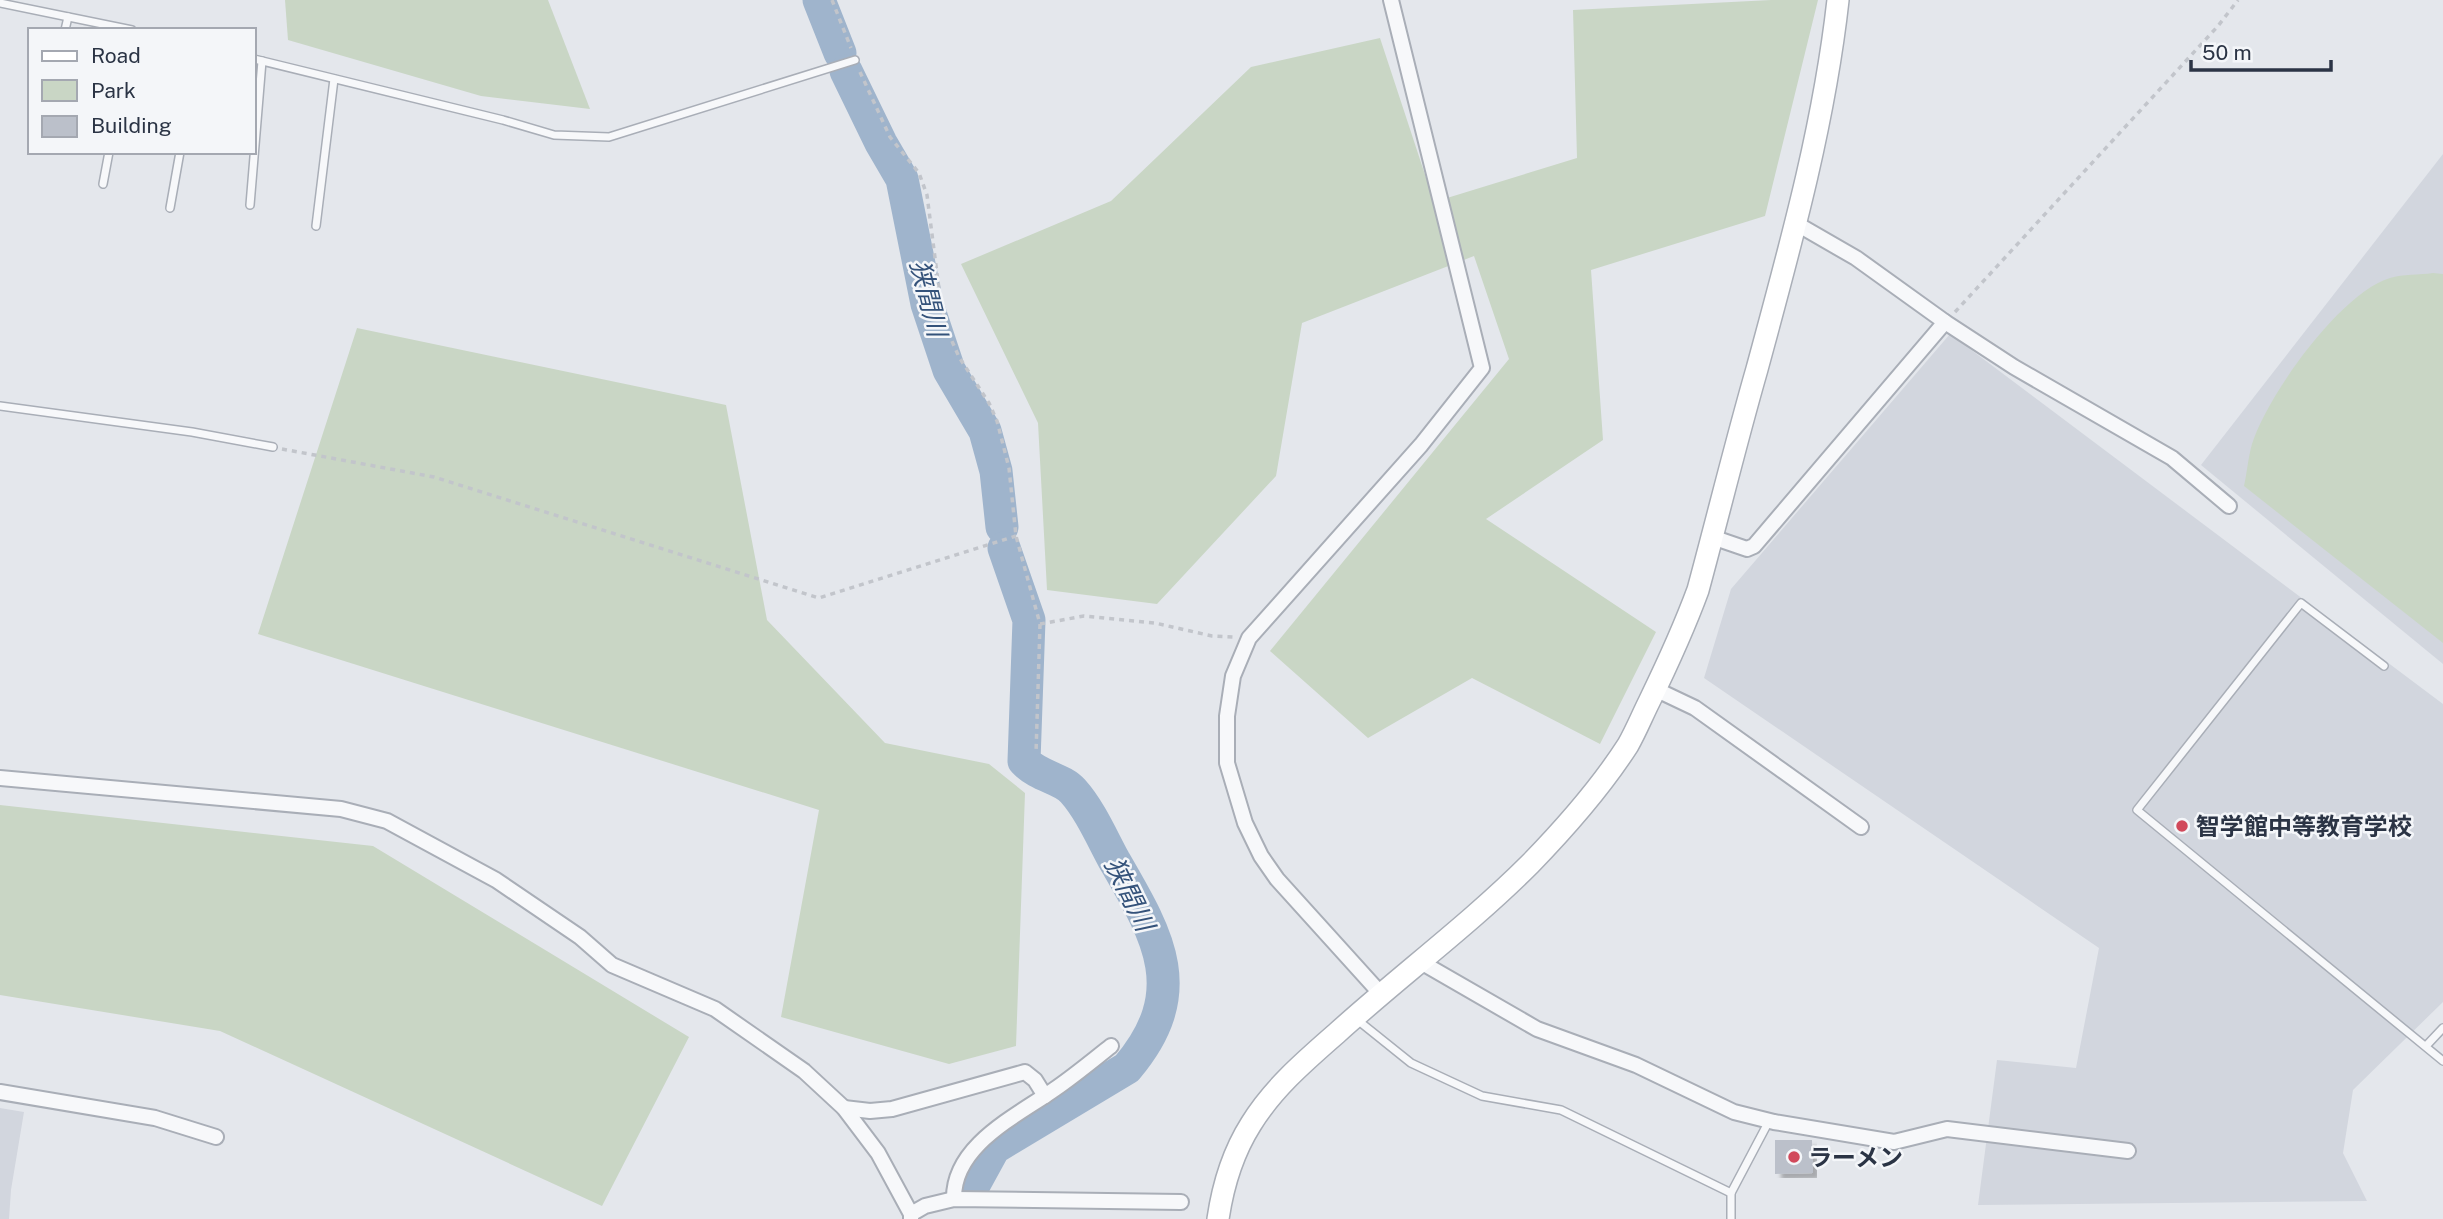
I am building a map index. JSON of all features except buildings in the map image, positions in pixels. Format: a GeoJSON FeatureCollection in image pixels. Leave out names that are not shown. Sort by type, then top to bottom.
{"type":"FeatureCollection","features":[{"type":"Feature","properties":{"kind":"street"},"geometry":{"type":"LineString","coordinates":[[1381,994],[1277,879],[1261,856],[1245,823],[1227,763],[1227,716],[1233,676],[1249,638],[1421,445],[1482,369],[1391,0]]}},
{"type":"Feature","properties":{"kind":"street"},"geometry":{"type":"LineString","coordinates":[[1218,1219],[1222,1188],[1233,1158],[1251,1124],[1272,1095],[1354,1017],[1522,871],[1583,804],[1628,744],[1688,615],[1713,537],[1797,224],[1819,128],[1838,0]]}},
{"type":"Feature","properties":{"kind":"street"},"geometry":{"type":"LineString","coordinates":[[1797,224],[1856,258],[1945,322],[2014,367],[2172,458],[2229,506]]}},
{"type":"Feature","properties":{"kind":"street"},"geometry":{"type":"LineString","coordinates":[[1713,537],[1747,549],[1760,540],[1945,322]]}},
{"type":"Feature","properties":{"kind":"street"},"geometry":{"type":"LineString","coordinates":[[1655,689],[1695,708],[1861,827]]}},
{"type":"Feature","properties":{"kind":"street"},"geometry":{"type":"LineString","coordinates":[[0,778],[341,809],[387,821],[496,880],[580,937],[612,965],[715,1009],[804,1071],[844,1108],[878,1153],[911,1217],[925,1206],[954,1199],[1181,1202]]}},
{"type":"Feature","properties":{"kind":"street"},"geometry":{"type":"LineString","coordinates":[[1419,961],[1537,1029],[1636,1065],[1734,1112],[1769,1121],[1894,1142],[1947,1129],[2128,1151]]}},
{"type":"Feature","properties":{"kind":"street"},"geometry":{"type":"LineString","coordinates":[[954,1199],[954,1185],[969,1157],[990,1133],[1111,1046]]}},
{"type":"Feature","properties":{"kind":"street"},"geometry":{"type":"LineString","coordinates":[[844,1108],[870,1111],[892,1109],[1025,1073],[1035,1080],[1045,1096]]}},
{"type":"Feature","properties":{"kind":"street"},"geometry":{"type":"LineString","coordinates":[[0,1092],[155,1118],[216,1137]]}},
{"type":"Feature","properties":{"kind":"lane"},"geometry":{"type":"LineString","coordinates":[[0,3],[122,28]]}},
{"type":"Feature","properties":{"kind":"lane"},"geometry":{"type":"LineString","coordinates":[[65,28],[68,17]]}},
{"type":"Feature","properties":{"kind":"lane"},"geometry":{"type":"LineString","coordinates":[[256,60],[554,135],[609,137],[855,60]]}},
{"type":"Feature","properties":{"kind":"lane"},"geometry":{"type":"LineString","coordinates":[[256,133],[262,61]]}},
{"type":"Feature","properties":{"kind":"lane"},"geometry":{"type":"LineString","coordinates":[[316,226],[334,79]]}},
{"type":"Feature","properties":{"kind":"lane"},"geometry":{"type":"LineString","coordinates":[[103,184],[109,154]]}},
{"type":"Feature","properties":{"kind":"lane"},"geometry":{"type":"LineString","coordinates":[[170,208],[180,154]]}},
{"type":"Feature","properties":{"kind":"lane"},"geometry":{"type":"LineString","coordinates":[[250,205],[254,154]]}},
{"type":"Feature","properties":{"kind":"lane"},"geometry":{"type":"LineString","coordinates":[[0,406],[192,432],[273,447]]}},
{"type":"Feature","properties":{"kind":"lane"},"geometry":{"type":"LineString","coordinates":[[2384,666],[2301,603],[2137,810],[2443,1061]]}},
{"type":"Feature","properties":{"kind":"lane"},"geometry":{"type":"LineString","coordinates":[[1354,1017],[1411,1063],[1482,1096],[1561,1110],[1731,1193]]}},
{"type":"Feature","properties":{"kind":"lane"},"geometry":{"type":"LineString","coordinates":[[2426,1046],[2443,1028]]}},
{"type":"Feature","properties":{"kind":"lane"},"geometry":{"type":"LineString","coordinates":[[1731,1219],[1731,1193],[1769,1121]]}},
{"type":"Feature","properties":{"kind":"path"},"geometry":{"type":"LineString","coordinates":[[832,0],[855,60],[890,137],[919,173],[927,195],[947,330],[959,357],[989,403],[997,421],[1009,468],[1016,536],[1040,624],[1036,753]]}},
{"type":"Feature","properties":{"kind":"path"},"geometry":{"type":"LineString","coordinates":[[1945,322],[2218,26],[2238,0]]}},
{"type":"Feature","properties":{"kind":"path"},"geometry":{"type":"LineString","coordinates":[[273,447],[433,477],[819,598],[1016,536]]}},
{"type":"Feature","properties":{"kind":"path"},"geometry":{"type":"LineString","coordinates":[[1040,624],[1084,616],[1156,623],[1212,636],[1249,638]]}},
{"type":"Feature","properties":{"kind":"shaded area"},"geometry":{"type":"Polygon","coordinates":[[[2443,154],[2443,664],[2201,465],[2443,154]]]}},
{"type":"Feature","properties":{"kind":"shaded area","name":"智学館中等教育学校"},"geometry":{"type":"Polygon","coordinates":[[[1950,334],[2443,704],[2443,1002],[2353,1090],[2343,1153],[2367,1201],[1978,1205],[1997,1060],[2076,1068],[2099,948],[1704,678],[1731,589],[1950,334]]]}},
{"type":"Feature","properties":{"kind":"shaded area"},"geometry":{"type":"Polygon","coordinates":[[[0,1108],[24,1112],[9,1219],[0,1219],[0,1108]]]}},
{"type":"Feature","properties":{"kind":"green space"},"geometry":{"type":"Polygon","coordinates":[[[285,0],[548,0],[590,109],[481,96],[288,40],[285,0]]]}},
{"type":"Feature","properties":{"kind":"green space"},"geometry":{"type":"Polygon","coordinates":[[[1818,0],[1765,216],[1591,270],[1603,440],[1486,519],[1656,632],[1600,744],[1472,678],[1368,738],[1270,651],[1509,359],[1474,256],[1302,323],[1276,476],[1157,604],[1047,590],[1038,423],[961,264],[1111,201],[1251,67],[1380,38],[1434,202],[1577,158],[1573,10],[1818,0]]]}},
{"type":"Feature","properties":{"kind":"green space"},"geometry":{"type":"Polygon","coordinates":[[[2443,274],[2443,643],[2244,486],[2252,444],[2260,424],[2289,374],[2328,324],[2370,287],[2390,278],[2443,274]]]}},
{"type":"Feature","properties":{"kind":"green space"},"geometry":{"type":"Polygon","coordinates":[[[357,328],[726,405],[767,620],[885,743],[989,764],[1025,793],[1016,1046],[949,1064],[781,1017],[819,810],[258,634],[357,328]]]}},
{"type":"Feature","properties":{"kind":"green space"},"geometry":{"type":"Polygon","coordinates":[[[0,805],[373,846],[689,1037],[602,1206],[220,1031],[0,995],[0,805]]]}},
{"type":"Feature","properties":{"kind":"waterway","name":"狭間川"},"geometry":{"type":"LineString","coordinates":[[819,0],[840,53]]}},
{"type":"Feature","properties":{"kind":"waterway","name":"狭間川"},"geometry":{"type":"LineString","coordinates":[[846,71],[902,179],[927,304],[949,370],[985,431],[996,471],[1002,527]]}},
{"type":"Feature","properties":{"kind":"waterway","name":"狭間川"},"geometry":{"type":"LineString","coordinates":[[971,1190],[994,1148],[1127,1068],[1147,1040],[1159,1014],[1163,988],[1155,939],[1090,815],[1068,787],[1036,771],[1024,761],[1029,620],[1004,548]]}},
{"type":"Feature","properties":{"kind":"place","name":"智学館中等教育学校"},"geometry":{"type":"Point","coordinates":[2182,826]}},
{"type":"Feature","properties":{"kind":"place","name":"ラーメン"},"geometry":{"type":"Point","coordinates":[1794,1157]}}]}
